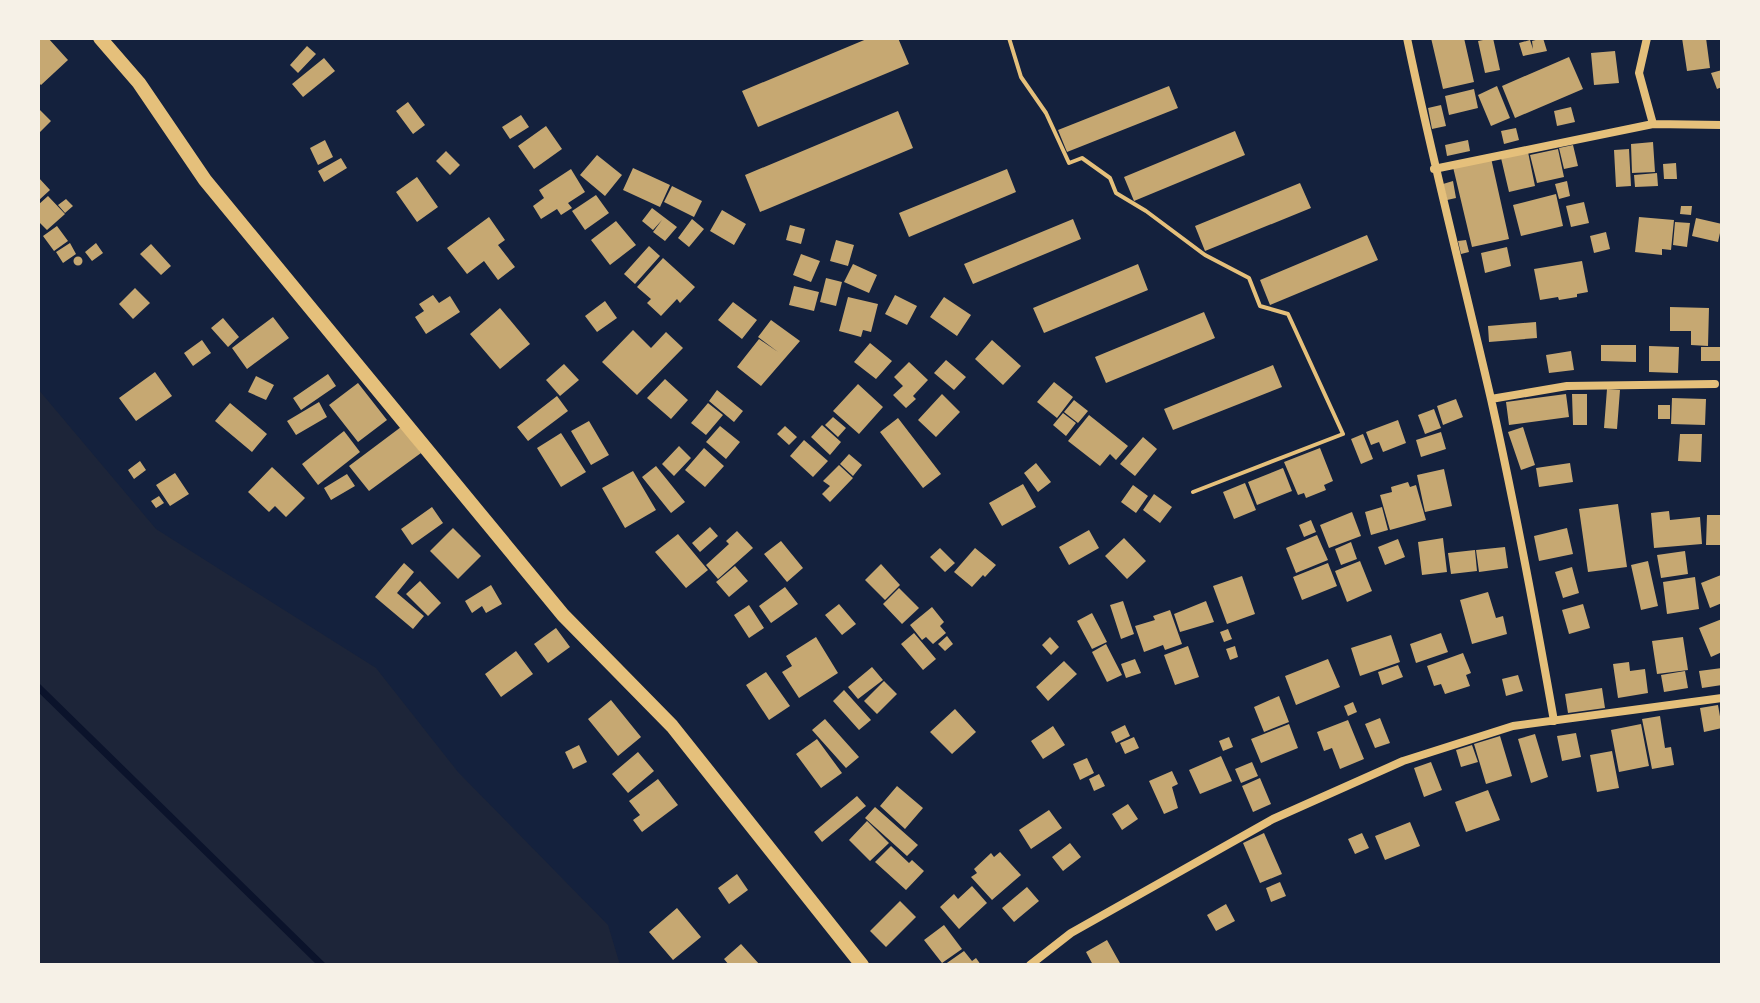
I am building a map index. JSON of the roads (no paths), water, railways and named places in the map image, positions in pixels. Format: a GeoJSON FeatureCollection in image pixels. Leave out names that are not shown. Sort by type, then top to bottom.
{"type":"FeatureCollection","features":[{"type":"Feature","properties":{"kind":"street"},"geometry":{"type":"LineString","coordinates":[[100,38],[139,83],[205,180],[563,615],[672,726],[862,965]]}},
{"type":"Feature","properties":{"kind":"street"},"geometry":{"type":"LineString","coordinates":[[1407,38],[1434,169],[1491,399],[1528,574],[1554,721]]}},
{"type":"Feature","properties":{"kind":"street"},"geometry":{"type":"LineString","coordinates":[[1647,38],[1639,73],[1653,124]]}},
{"type":"Feature","properties":{"kind":"street"},"geometry":{"type":"LineString","coordinates":[[1434,169],[1653,124],[1722,125]]}},
{"type":"Feature","properties":{"kind":"street"},"geometry":{"type":"LineString","coordinates":[[1491,399],[1567,386],[1715,384]]}},
{"type":"Feature","properties":{"kind":"street"},"geometry":{"type":"LineString","coordinates":[[1030,965],[1071,933],[1273,819],[1403,761],[1513,726],[1722,698]]}},
{"type":"Feature","properties":{"kind":"waterway"},"geometry":{"type":"LineString","coordinates":[[38,687],[322,965]]}}]}
